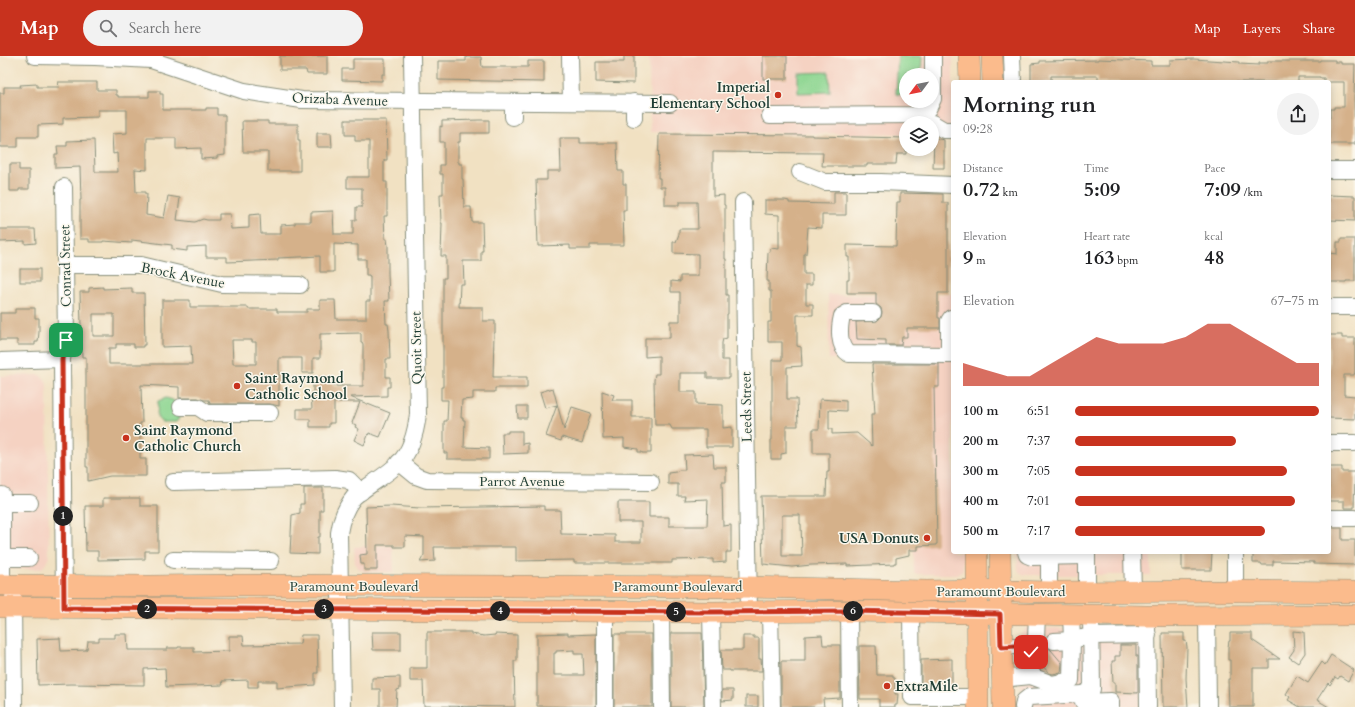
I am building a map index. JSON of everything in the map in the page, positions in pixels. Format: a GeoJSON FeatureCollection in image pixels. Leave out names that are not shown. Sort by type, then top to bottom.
{"type":"FeatureCollection","features":[{"type":"Feature","properties":{"kind":"main road"},"geometry":{"type":"LineString","coordinates":[[969,56],[970,80]]}},
{"type":"Feature","properties":{"kind":"main road"},"geometry":{"type":"LineString","coordinates":[[992,56],[993,80]]}},
{"type":"Feature","properties":{"kind":"main road"},"geometry":{"type":"LineString","coordinates":[[977,554],[978,702]]}},
{"type":"Feature","properties":{"kind":"main road"},"geometry":{"type":"LineString","coordinates":[[1000,554],[1003,707]]}},
{"type":"Feature","properties":{"kind":"main road","name":"Paramount Boulevard"},"geometry":{"type":"LineString","coordinates":[[5,585],[748,587],[1049,592],[1355,592]]}},
{"type":"Feature","properties":{"kind":"main road","name":"Paramount Boulevard"},"geometry":{"type":"LineString","coordinates":[[6,608],[604,612],[849,611],[1081,614],[1148,625],[1208,615],[1355,615]]}},
{"type":"Feature","properties":{"kind":"street","name":"Orizaba Avenue"},"geometry":{"type":"LineString","coordinates":[[35,56],[151,60],[240,89],[282,98],[329,100],[571,102],[640,108],[670,103]]}},
{"type":"Feature","properties":{"kind":"street","name":"Quoit Street"},"geometry":{"type":"LineString","coordinates":[[342,707],[341,520],[349,503],[360,492],[399,462],[412,441],[418,414],[412,56]]}},
{"type":"Feature","properties":{"kind":"street"},"geometry":{"type":"LineString","coordinates":[[570,56],[571,102]]}},
{"type":"Feature","properties":{"kind":"street"},"geometry":{"type":"LineString","coordinates":[[770,116],[918,115],[928,109],[933,99],[933,56]]}},
{"type":"Feature","properties":{"kind":"street"},"geometry":{"type":"LineString","coordinates":[[1012,56],[1013,80]]}},
{"type":"Feature","properties":{"kind":"street"},"geometry":{"type":"LineString","coordinates":[[513,102],[513,118]]}},
{"type":"Feature","properties":{"kind":"street"},"geometry":{"type":"LineString","coordinates":[[939,127],[944,130],[951,130]]}},
{"type":"Feature","properties":{"kind":"street"},"geometry":{"type":"LineString","coordinates":[[1331,170],[1355,170]]}},
{"type":"Feature","properties":{"kind":"street"},"geometry":{"type":"LineString","coordinates":[[800,172],[825,182],[881,182],[951,185]]}},
{"type":"Feature","properties":{"kind":"street","name":"Conrad Street"},"geometry":{"type":"LineString","coordinates":[[64,187],[66,338],[62,359],[64,608]]}},
{"type":"Feature","properties":{"kind":"street","name":"Leeds Street"},"geometry":{"type":"LineString","coordinates":[[743,202],[749,612]]}},
{"type":"Feature","properties":{"kind":"street","name":"Brock Avenue"},"geometry":{"type":"LineString","coordinates":[[65,265],[141,265],[222,284],[300,285]]}},
{"type":"Feature","properties":{"kind":"street"},"geometry":{"type":"LineString","coordinates":[[1331,307],[1355,308]]}},
{"type":"Feature","properties":{"kind":"street"},"geometry":{"type":"LineString","coordinates":[[873,313],[847,313],[842,316],[841,345],[844,351],[849,354],[951,355],[951,318]]}},
{"type":"Feature","properties":{"kind":"street"},"geometry":{"type":"LineString","coordinates":[[0,361],[62,359]]}},
{"type":"Feature","properties":{"kind":"street"},"geometry":{"type":"LineString","coordinates":[[181,407],[198,407],[208,413],[270,413]]}},
{"type":"Feature","properties":{"kind":"street"},"geometry":{"type":"LineString","coordinates":[[1331,443],[1355,443]]}},
{"type":"Feature","properties":{"kind":"street","name":"Parrot Avenue"},"geometry":{"type":"LineString","coordinates":[[399,462],[413,474],[427,480],[651,482]]}},
{"type":"Feature","properties":{"kind":"street"},"geometry":{"type":"LineString","coordinates":[[173,482],[335,478],[349,480],[360,492]]}},
{"type":"Feature","properties":{"kind":"street"},"geometry":{"type":"LineString","coordinates":[[14,707],[2,558],[2,499],[30,503]]}},
{"type":"Feature","properties":{"kind":"street"},"geometry":{"type":"LineString","coordinates":[[1331,518],[1355,518]]}},
{"type":"Feature","properties":{"kind":"street"},"geometry":{"type":"LineString","coordinates":[[1027,554],[1032,557],[1087,554],[1087,592]]}},
{"type":"Feature","properties":{"kind":"street"},"geometry":{"type":"LineString","coordinates":[[1132,554],[1133,592]]}},
{"type":"Feature","properties":{"kind":"street"},"geometry":{"type":"LineString","coordinates":[[1236,554],[1236,591]]}},
{"type":"Feature","properties":{"kind":"street"},"geometry":{"type":"LineString","coordinates":[[1049,557],[1049,592]]}},
{"type":"Feature","properties":{"kind":"street"},"geometry":{"type":"LineString","coordinates":[[2,558],[29,558]]}},
{"type":"Feature","properties":{"kind":"street"},"geometry":{"type":"LineString","coordinates":[[173,560],[271,561]]}},
{"type":"Feature","properties":{"kind":"street"},"geometry":{"type":"LineString","coordinates":[[236,561],[236,585]]}},
{"type":"Feature","properties":{"kind":"street"},"geometry":{"type":"LineString","coordinates":[[849,611],[850,707]]}},
{"type":"Feature","properties":{"kind":"street"},"geometry":{"type":"LineString","coordinates":[[604,612],[605,707]]}},
{"type":"Feature","properties":{"kind":"street"},"geometry":{"type":"LineString","coordinates":[[661,612],[662,707]]}},
{"type":"Feature","properties":{"kind":"street"},"geometry":{"type":"LineString","coordinates":[[711,612],[712,707]]}},
{"type":"Feature","properties":{"kind":"street"},"geometry":{"type":"LineString","coordinates":[[770,612],[772,707]]}},
{"type":"Feature","properties":{"kind":"street"},"geometry":{"type":"LineString","coordinates":[[911,612],[912,697],[978,702]]}},
{"type":"Feature","properties":{"kind":"street"},"geometry":{"type":"LineString","coordinates":[[1036,614],[1037,651],[1052,684],[1071,680],[1072,640],[1081,614]]}},
{"type":"Feature","properties":{"kind":"street"},"geometry":{"type":"LineString","coordinates":[[1081,614],[1091,636],[1092,688],[1083,701]]}},
{"type":"Feature","properties":{"kind":"street"},"geometry":{"type":"LineString","coordinates":[[1208,615],[1208,707]]}},
{"type":"Feature","properties":{"kind":"street"},"geometry":{"type":"LineString","coordinates":[[1002,678],[1037,651],[1072,640],[1148,625],[1148,707]]}},
{"type":"Feature","properties":{"kind":"street"},"geometry":{"type":"LineString","coordinates":[[1001,647],[1037,651]]}},
{"type":"Feature","properties":{"kind":"street"},"geometry":{"type":"LineString","coordinates":[[1024,707],[1024,701],[1029,697],[1083,701],[1111,701],[1111,707]]}},
{"type":"Feature","properties":{"kind":"shaded area","name":"Imperial Elementary School"},"geometry":{"type":"Polygon","coordinates":[[[649,56],[953,56],[953,80],[951,80],[951,135],[939,134],[939,116],[899,116],[899,134],[650,132],[649,56]]]}},
{"type":"Feature","properties":{"kind":"shaded area"},"geometry":{"type":"Polygon","coordinates":[[[951,294],[951,554],[963,554],[963,570],[957,574],[914,574],[911,359],[829,359],[828,295],[951,294]]]}},
{"type":"Feature","properties":{"kind":"shaded area"},"geometry":{"type":"Polygon","coordinates":[[[39,375],[46,381],[47,386],[49,557],[42,568],[0,569],[0,376],[39,375]]]}},
{"type":"Feature","properties":{"kind":"shaded area"},"geometry":{"type":"Polygon","coordinates":[[[393,546],[394,572],[365,572],[359,569],[355,563],[354,547],[393,546]]]}},
{"type":"Feature","properties":{"kind":"shaded area"},"geometry":{"type":"Polygon","coordinates":[[[1017,554],[1151,554],[1151,575],[1025,575],[1019,572],[1017,554]]]}},
{"type":"Feature","properties":{"kind":"shaded area"},"geometry":{"type":"Polygon","coordinates":[[[1026,628],[1154,629],[1155,707],[1021,707],[1020,635],[1026,628]]]}},
{"type":"Feature","properties":{"kind":"green space"},"geometry":{"type":"Polygon","coordinates":[[[898,56],[922,56],[921,68],[899,68],[899,94],[896,94],[898,56]]]}},
{"type":"Feature","properties":{"kind":"green space"},"geometry":{"type":"Polygon","coordinates":[[[829,72],[830,92],[798,93],[798,73],[829,72]]]}},
{"type":"Feature","properties":{"kind":"green space"},"geometry":{"type":"Polygon","coordinates":[[[166,398],[173,400],[179,406],[179,418],[176,422],[161,422],[157,417],[158,401],[166,398]]]}},
{"type":"Feature","properties":{"kind":"building"},"geometry":{"type":"Polygon","coordinates":[[[280,56],[327,56],[327,74],[307,74],[306,70],[280,70],[280,56]]]}},
{"type":"Feature","properties":{"kind":"building"},"geometry":{"type":"Polygon","coordinates":[[[624,56],[634,56],[634,83],[596,82],[596,62],[624,62],[624,56]]]}},
{"type":"Feature","properties":{"kind":"building"},"geometry":{"type":"Polygon","coordinates":[[[763,56],[787,56],[787,79],[763,79],[763,56]]]}},
{"type":"Feature","properties":{"kind":"building"},"geometry":{"type":"Polygon","coordinates":[[[466,57],[481,57],[482,67],[528,67],[528,61],[544,61],[544,82],[438,80],[438,61],[466,61],[466,57]]]}},
{"type":"Feature","properties":{"kind":"building"},"geometry":{"type":"Polygon","coordinates":[[[353,59],[385,59],[385,74],[382,74],[382,81],[342,80],[342,69],[353,69],[353,59]]]}},
{"type":"Feature","properties":{"kind":"building"},"geometry":{"type":"Polygon","coordinates":[[[1194,59],[1259,65],[1259,63],[1268,63],[1268,61],[1320,60],[1335,60],[1335,62],[1341,62],[1341,64],[1355,64],[1355,144],[1331,144],[1331,109],[1334,109],[1334,107],[1344,107],[1344,82],[1331,82],[1331,80],[1324,80],[1324,78],[1320,77],[1298,77],[1298,80],[1098,80],[1098,76],[1051,76],[1051,80],[1031,80],[1031,64],[1040,63],[1040,61],[1151,61],[1151,65],[1170,65],[1170,60],[1194,59]]]}},
{"type":"Feature","properties":{"kind":"building"},"geometry":{"type":"Polygon","coordinates":[[[58,82],[97,82],[97,90],[116,90],[116,95],[118,95],[118,97],[149,97],[149,91],[160,91],[160,94],[163,94],[163,110],[206,110],[206,108],[217,108],[217,115],[225,115],[225,155],[217,156],[217,158],[201,159],[201,148],[176,149],[176,138],[147,138],[147,170],[135,169],[136,192],[145,192],[145,194],[147,194],[146,215],[164,218],[168,196],[180,198],[177,220],[195,222],[203,219],[219,220],[219,214],[230,214],[231,229],[249,228],[249,215],[260,214],[261,234],[281,234],[281,225],[295,224],[295,222],[311,222],[311,212],[333,211],[334,234],[353,234],[353,220],[356,220],[356,207],[362,207],[362,188],[347,188],[347,177],[369,177],[369,141],[355,141],[355,135],[345,135],[345,120],[386,120],[387,160],[384,160],[384,182],[387,182],[387,216],[384,216],[385,239],[387,239],[388,246],[389,301],[385,301],[386,324],[388,324],[389,331],[390,359],[386,359],[386,377],[390,377],[390,387],[387,387],[387,396],[350,397],[390,413],[380,437],[369,433],[364,445],[354,440],[359,429],[352,423],[360,402],[334,402],[334,423],[329,423],[329,427],[310,427],[310,419],[297,419],[297,409],[312,409],[311,393],[313,393],[313,378],[333,378],[333,386],[363,386],[363,344],[361,342],[361,333],[320,334],[320,358],[313,358],[313,373],[302,373],[302,358],[279,358],[279,406],[270,404],[210,404],[209,400],[198,398],[179,398],[179,387],[141,385],[142,423],[140,423],[140,459],[146,459],[146,476],[110,476],[88,481],[88,467],[86,467],[86,357],[82,357],[80,292],[89,292],[89,288],[103,287],[103,289],[132,288],[132,293],[144,293],[145,345],[143,345],[143,347],[134,347],[134,344],[116,344],[116,348],[109,348],[109,364],[192,364],[191,346],[162,347],[162,300],[190,300],[190,307],[248,307],[248,309],[277,309],[277,312],[307,312],[307,309],[320,309],[320,300],[335,300],[336,319],[366,319],[366,301],[370,301],[370,276],[366,275],[366,259],[358,259],[358,245],[334,244],[334,272],[320,272],[320,256],[278,258],[278,260],[227,262],[227,257],[206,257],[206,246],[187,247],[187,251],[172,249],[172,245],[132,240],[132,243],[103,241],[89,242],[89,239],[80,239],[80,167],[55,168],[55,154],[58,154],[57,146],[67,146],[67,141],[94,140],[95,172],[118,172],[117,153],[113,154],[112,134],[127,133],[127,110],[98,110],[98,117],[63,118],[63,124],[38,125],[38,137],[18,137],[18,147],[0,147],[0,93],[4,93],[4,87],[21,87],[20,85],[37,84],[37,87],[59,87],[58,82]],[[93,314],[93,336],[114,336],[114,314],[93,314]],[[232,340],[233,364],[256,364],[256,342],[252,342],[252,340],[232,340]]]}},
{"type":"Feature","properties":{"kind":"building"},"geometry":{"type":"Polygon","coordinates":[[[489,120],[489,133],[460,133],[460,142],[458,142],[458,162],[459,164],[462,164],[464,207],[471,207],[472,222],[482,222],[483,251],[481,251],[481,261],[463,261],[464,284],[460,284],[459,307],[483,307],[483,321],[495,321],[493,377],[527,377],[527,388],[495,388],[495,392],[473,392],[473,399],[462,400],[461,418],[465,420],[464,447],[489,448],[489,459],[447,459],[447,453],[444,453],[444,421],[447,421],[448,400],[441,400],[441,387],[443,387],[443,278],[446,278],[446,256],[441,256],[442,223],[440,194],[443,194],[443,174],[440,174],[440,165],[444,165],[444,142],[440,142],[440,126],[442,127],[442,121],[489,120]]]}},
{"type":"Feature","properties":{"kind":"building"},"geometry":{"type":"Polygon","coordinates":[[[242,121],[268,121],[268,124],[298,124],[298,140],[300,140],[300,171],[268,171],[268,152],[243,152],[242,121]]]}},
{"type":"Feature","properties":{"kind":"building"},"geometry":{"type":"Polygon","coordinates":[[[317,133],[331,133],[332,147],[317,147],[317,133]]]}},
{"type":"Feature","properties":{"kind":"building"},"geometry":{"type":"Polygon","coordinates":[[[659,134],[812,135],[899,138],[899,154],[897,154],[896,164],[867,164],[867,166],[822,166],[823,153],[713,152],[713,196],[724,195],[725,205],[725,259],[728,314],[727,338],[723,339],[722,343],[722,360],[729,360],[729,378],[707,378],[707,373],[680,373],[680,392],[696,392],[696,404],[723,405],[723,428],[732,427],[732,447],[706,447],[706,429],[672,429],[670,425],[655,425],[654,380],[655,374],[659,374],[659,356],[645,357],[645,338],[670,338],[670,321],[680,321],[680,292],[671,292],[671,281],[680,282],[680,276],[698,276],[698,254],[673,253],[673,242],[676,242],[679,229],[698,229],[697,202],[679,202],[679,205],[665,205],[665,187],[660,187],[660,178],[658,178],[659,134]]]}},
{"type":"Feature","properties":{"kind":"building"},"geometry":{"type":"Polygon","coordinates":[[[560,138],[580,138],[580,143],[617,143],[618,171],[623,171],[623,184],[626,184],[626,210],[623,210],[624,245],[590,245],[590,249],[570,249],[570,245],[538,246],[536,180],[547,180],[547,171],[561,171],[560,138]]]}},
{"type":"Feature","properties":{"kind":"building"},"geometry":{"type":"Polygon","coordinates":[[[939,139],[944,140],[944,168],[933,168],[933,156],[939,156],[939,139]]]}},
{"type":"Feature","properties":{"kind":"building"},"geometry":{"type":"Polygon","coordinates":[[[10,164],[19,164],[19,170],[29,170],[29,189],[10,191],[10,164]]]}},
{"type":"Feature","properties":{"kind":"building"},"geometry":{"type":"Polygon","coordinates":[[[834,192],[846,192],[846,215],[822,215],[822,228],[808,227],[806,254],[804,254],[804,274],[812,274],[812,285],[806,285],[806,304],[813,304],[813,315],[797,315],[797,346],[801,347],[802,366],[787,367],[787,399],[797,399],[798,426],[786,426],[786,453],[781,454],[781,459],[771,459],[772,360],[782,360],[782,342],[768,342],[768,322],[771,322],[771,291],[769,291],[769,281],[767,281],[768,252],[770,252],[770,248],[779,249],[779,215],[765,214],[765,200],[785,200],[789,201],[789,203],[834,204],[834,192]]]}},
{"type":"Feature","properties":{"kind":"building"},"geometry":{"type":"Polygon","coordinates":[[[900,193],[943,194],[943,203],[948,203],[948,293],[938,293],[938,318],[940,318],[940,328],[907,328],[907,337],[902,337],[901,345],[886,345],[886,340],[857,339],[856,322],[877,321],[881,317],[882,313],[881,308],[876,304],[876,293],[847,293],[847,280],[849,280],[849,257],[847,257],[847,245],[896,246],[897,202],[900,202],[900,193]]]}},
{"type":"Feature","properties":{"kind":"building"},"geometry":{"type":"Polygon","coordinates":[[[1331,195],[1355,196],[1355,221],[1331,220],[1331,195]]]}},
{"type":"Feature","properties":{"kind":"building"},"geometry":{"type":"Polygon","coordinates":[[[0,229],[35,229],[36,243],[25,244],[25,241],[0,242],[0,229]]]}},
{"type":"Feature","properties":{"kind":"building"},"geometry":{"type":"Polygon","coordinates":[[[1341,239],[1355,239],[1355,281],[1331,282],[1331,253],[1337,254],[1337,242],[1341,242],[1341,239]]]}},
{"type":"Feature","properties":{"kind":"building"},"geometry":{"type":"Polygon","coordinates":[[[20,269],[40,269],[40,282],[20,282],[20,269]]]}},
{"type":"Feature","properties":{"kind":"building"},"geometry":{"type":"Polygon","coordinates":[[[35,308],[35,318],[39,318],[39,332],[38,342],[35,342],[35,345],[17,345],[17,340],[0,340],[0,313],[15,313],[15,309],[35,308]]]}},
{"type":"Feature","properties":{"kind":"building"},"geometry":{"type":"Polygon","coordinates":[[[1331,335],[1342,335],[1342,338],[1355,338],[1355,372],[1354,375],[1344,375],[1344,395],[1355,396],[1355,419],[1331,418],[1331,335]]]}},
{"type":"Feature","properties":{"kind":"building"},"geometry":{"type":"Polygon","coordinates":[[[872,364],[939,364],[939,387],[934,387],[937,544],[918,546],[918,550],[909,550],[909,555],[896,558],[896,563],[894,564],[847,566],[847,564],[811,565],[792,567],[763,564],[761,496],[826,496],[827,472],[829,472],[829,453],[813,453],[813,429],[819,429],[820,399],[846,401],[846,411],[829,410],[829,429],[832,429],[832,434],[857,433],[872,446],[871,414],[875,414],[872,364]],[[782,515],[782,556],[802,556],[800,515],[782,515]]]}},
{"type":"Feature","properties":{"kind":"building"},"geometry":{"type":"Polygon","coordinates":[[[553,388],[564,430],[572,407],[591,413],[582,443],[562,437],[561,441],[546,436],[557,405],[545,408],[540,392],[553,388]]]}},
{"type":"Feature","properties":{"kind":"building"},"geometry":{"type":"Polygon","coordinates":[[[602,391],[614,395],[612,400],[632,400],[632,417],[651,417],[651,453],[642,453],[638,452],[638,449],[624,447],[624,438],[603,439],[602,391]]]}},
{"type":"Feature","properties":{"kind":"building"},"geometry":{"type":"Polygon","coordinates":[[[517,406],[527,406],[527,418],[518,418],[517,406]]]}},
{"type":"Feature","properties":{"kind":"building"},"geometry":{"type":"Polygon","coordinates":[[[508,431],[522,431],[522,444],[528,443],[528,453],[503,454],[502,433],[508,433],[508,431]]]}},
{"type":"Feature","properties":{"kind":"building"},"geometry":{"type":"Polygon","coordinates":[[[713,454],[714,467],[726,467],[726,482],[722,482],[723,526],[731,525],[731,552],[726,552],[726,562],[713,563],[713,559],[672,560],[672,563],[574,563],[574,560],[516,561],[516,547],[434,547],[435,561],[420,562],[424,555],[424,537],[405,536],[405,547],[394,547],[394,545],[377,545],[377,570],[364,570],[364,564],[361,564],[360,555],[367,554],[366,507],[391,506],[420,508],[544,506],[544,510],[560,510],[561,534],[615,535],[615,542],[641,542],[641,522],[618,522],[618,502],[649,502],[649,517],[669,517],[669,526],[707,526],[708,499],[684,500],[685,496],[678,496],[678,484],[668,484],[668,473],[685,470],[684,455],[713,454]]]}},
{"type":"Feature","properties":{"kind":"building"},"geometry":{"type":"Polygon","coordinates":[[[1331,467],[1342,467],[1342,472],[1355,472],[1354,508],[1344,508],[1344,501],[1331,501],[1331,467]]]}},
{"type":"Feature","properties":{"kind":"building"},"geometry":{"type":"Polygon","coordinates":[[[304,488],[323,488],[323,510],[320,510],[320,537],[318,537],[318,554],[290,553],[292,515],[300,513],[300,504],[304,504],[304,488]]]}},
{"type":"Feature","properties":{"kind":"building"},"geometry":{"type":"Polygon","coordinates":[[[103,498],[140,498],[140,506],[158,506],[158,551],[145,551],[145,559],[98,560],[98,551],[86,551],[85,506],[103,506],[103,498]]]}},
{"type":"Feature","properties":{"kind":"building"},"geometry":{"type":"Polygon","coordinates":[[[1331,528],[1342,528],[1342,540],[1355,540],[1355,565],[1273,561],[1273,565],[1253,563],[1253,554],[1331,554],[1331,528]]]}},
{"type":"Feature","properties":{"kind":"building"},"geometry":{"type":"Polygon","coordinates":[[[1182,554],[1212,554],[1211,570],[1182,570],[1182,554]]]}},
{"type":"Feature","properties":{"kind":"building"},"geometry":{"type":"Polygon","coordinates":[[[1293,631],[1304,632],[1305,653],[1298,663],[1289,657],[1294,650],[1293,631]]]}},
{"type":"Feature","properties":{"kind":"building"},"geometry":{"type":"Polygon","coordinates":[[[372,632],[401,632],[401,650],[373,650],[372,632]]]}},
{"type":"Feature","properties":{"kind":"building"},"geometry":{"type":"Polygon","coordinates":[[[427,632],[471,632],[471,634],[484,636],[495,634],[517,635],[517,661],[514,661],[515,707],[424,706],[423,681],[410,681],[410,668],[427,668],[427,632]]]}},
{"type":"Feature","properties":{"kind":"building"},"geometry":{"type":"Polygon","coordinates":[[[671,633],[702,633],[704,707],[671,707],[671,633]]]}},
{"type":"Feature","properties":{"kind":"building"},"geometry":{"type":"Polygon","coordinates":[[[1162,633],[1184,633],[1184,641],[1186,641],[1187,647],[1186,679],[1188,707],[1163,707],[1162,633]]]}},
{"type":"Feature","properties":{"kind":"building"},"geometry":{"type":"Polygon","coordinates":[[[1230,633],[1252,633],[1252,640],[1280,659],[1269,659],[1269,668],[1253,668],[1253,707],[1229,707],[1228,679],[1230,679],[1230,660],[1228,660],[1228,647],[1230,633]]]}},
{"type":"Feature","properties":{"kind":"building"},"geometry":{"type":"Polygon","coordinates":[[[115,634],[127,634],[128,650],[167,650],[167,648],[194,647],[194,652],[229,651],[229,636],[243,636],[244,645],[300,644],[301,635],[317,635],[318,673],[315,673],[315,685],[277,688],[277,681],[258,681],[258,687],[248,687],[248,680],[222,681],[223,685],[166,687],[165,668],[144,669],[144,685],[38,685],[37,639],[60,638],[61,651],[86,650],[88,641],[99,641],[99,638],[115,638],[115,634]]]}},
{"type":"Feature","properties":{"kind":"building"},"geometry":{"type":"Polygon","coordinates":[[[537,634],[596,634],[596,707],[537,706],[537,634]],[[574,650],[556,651],[556,653],[554,653],[554,675],[584,675],[583,654],[574,654],[574,650]]]}},
{"type":"Feature","properties":{"kind":"building"},"geometry":{"type":"Polygon","coordinates":[[[614,634],[652,634],[652,707],[614,707],[614,634]]]}},
{"type":"Feature","properties":{"kind":"building"},"geometry":{"type":"Polygon","coordinates":[[[822,635],[823,645],[840,645],[840,698],[823,699],[824,707],[781,707],[781,661],[805,661],[805,636],[822,635]]]}},
{"type":"Feature","properties":{"kind":"building"},"geometry":{"type":"Polygon","coordinates":[[[743,636],[754,636],[754,638],[759,638],[759,659],[761,659],[762,671],[722,670],[721,650],[743,650],[743,636]]]}},
{"type":"Feature","properties":{"kind":"building"},"geometry":{"type":"Polygon","coordinates":[[[1045,642],[1046,646],[1062,663],[1061,672],[1053,674],[1049,673],[1040,663],[1039,656],[1036,652],[1045,642]]]}},
{"type":"Feature","properties":{"kind":"building"},"geometry":{"type":"Polygon","coordinates":[[[1120,645],[1136,645],[1136,656],[1138,656],[1138,693],[1115,692],[1112,661],[1115,661],[1115,656],[1120,656],[1120,645]]]}},
{"type":"Feature","properties":{"kind":"building"},"geometry":{"type":"Polygon","coordinates":[[[859,646],[876,646],[877,675],[893,675],[893,678],[895,678],[895,694],[898,694],[897,705],[895,705],[895,707],[879,707],[879,699],[860,699],[859,646]]]}},
{"type":"Feature","properties":{"kind":"building"},"geometry":{"type":"Polygon","coordinates":[[[1331,655],[1354,670],[1348,681],[1340,676],[1338,679],[1335,677],[1330,685],[1328,683],[1317,700],[1329,707],[1300,707],[1288,700],[1290,697],[1286,694],[1297,676],[1308,683],[1322,662],[1325,665],[1331,655]]]}},
{"type":"Feature","properties":{"kind":"building"},"geometry":{"type":"Polygon","coordinates":[[[952,659],[952,684],[921,685],[921,660],[952,659]]]}},
{"type":"Feature","properties":{"kind":"building"},"geometry":{"type":"Polygon","coordinates":[[[400,677],[400,689],[397,690],[396,707],[380,707],[380,689],[372,689],[372,678],[400,677]]]}},
{"type":"Feature","properties":{"kind":"building"},"geometry":{"type":"Polygon","coordinates":[[[722,690],[733,690],[733,700],[722,701],[722,690]]]}},
{"type":"Feature","properties":{"kind":"building"},"geometry":{"type":"Polygon","coordinates":[[[746,696],[758,696],[758,707],[746,707],[746,696]]]}},
{"type":"Feature","properties":{"kind":"place","name":"Imperial Elementary School"},"geometry":{"type":"Point","coordinates":[778,95]}},
{"type":"Feature","properties":{"kind":"place","name":"Saint Raymond Catholic School"},"geometry":{"type":"Point","coordinates":[237,386]}},
{"type":"Feature","properties":{"kind":"place","name":"Saint Raymond Catholic Church"},"geometry":{"type":"Point","coordinates":[126,438]}},
{"type":"Feature","properties":{"kind":"place","name":"USA Donuts"},"geometry":{"type":"Point","coordinates":[927,538]}},
{"type":"Feature","properties":{"kind":"place","name":"ExtraMile"},"geometry":{"type":"Point","coordinates":[887,686]}},
{"type":"Feature","properties":{"kind":"route"},"geometry":{"type":"LineString","coordinates":[[66,340],[62,359],[64,608],[604,612],[960,612],[1000,614],[1001,647],[1030,645],[1031,652]]}}]}
